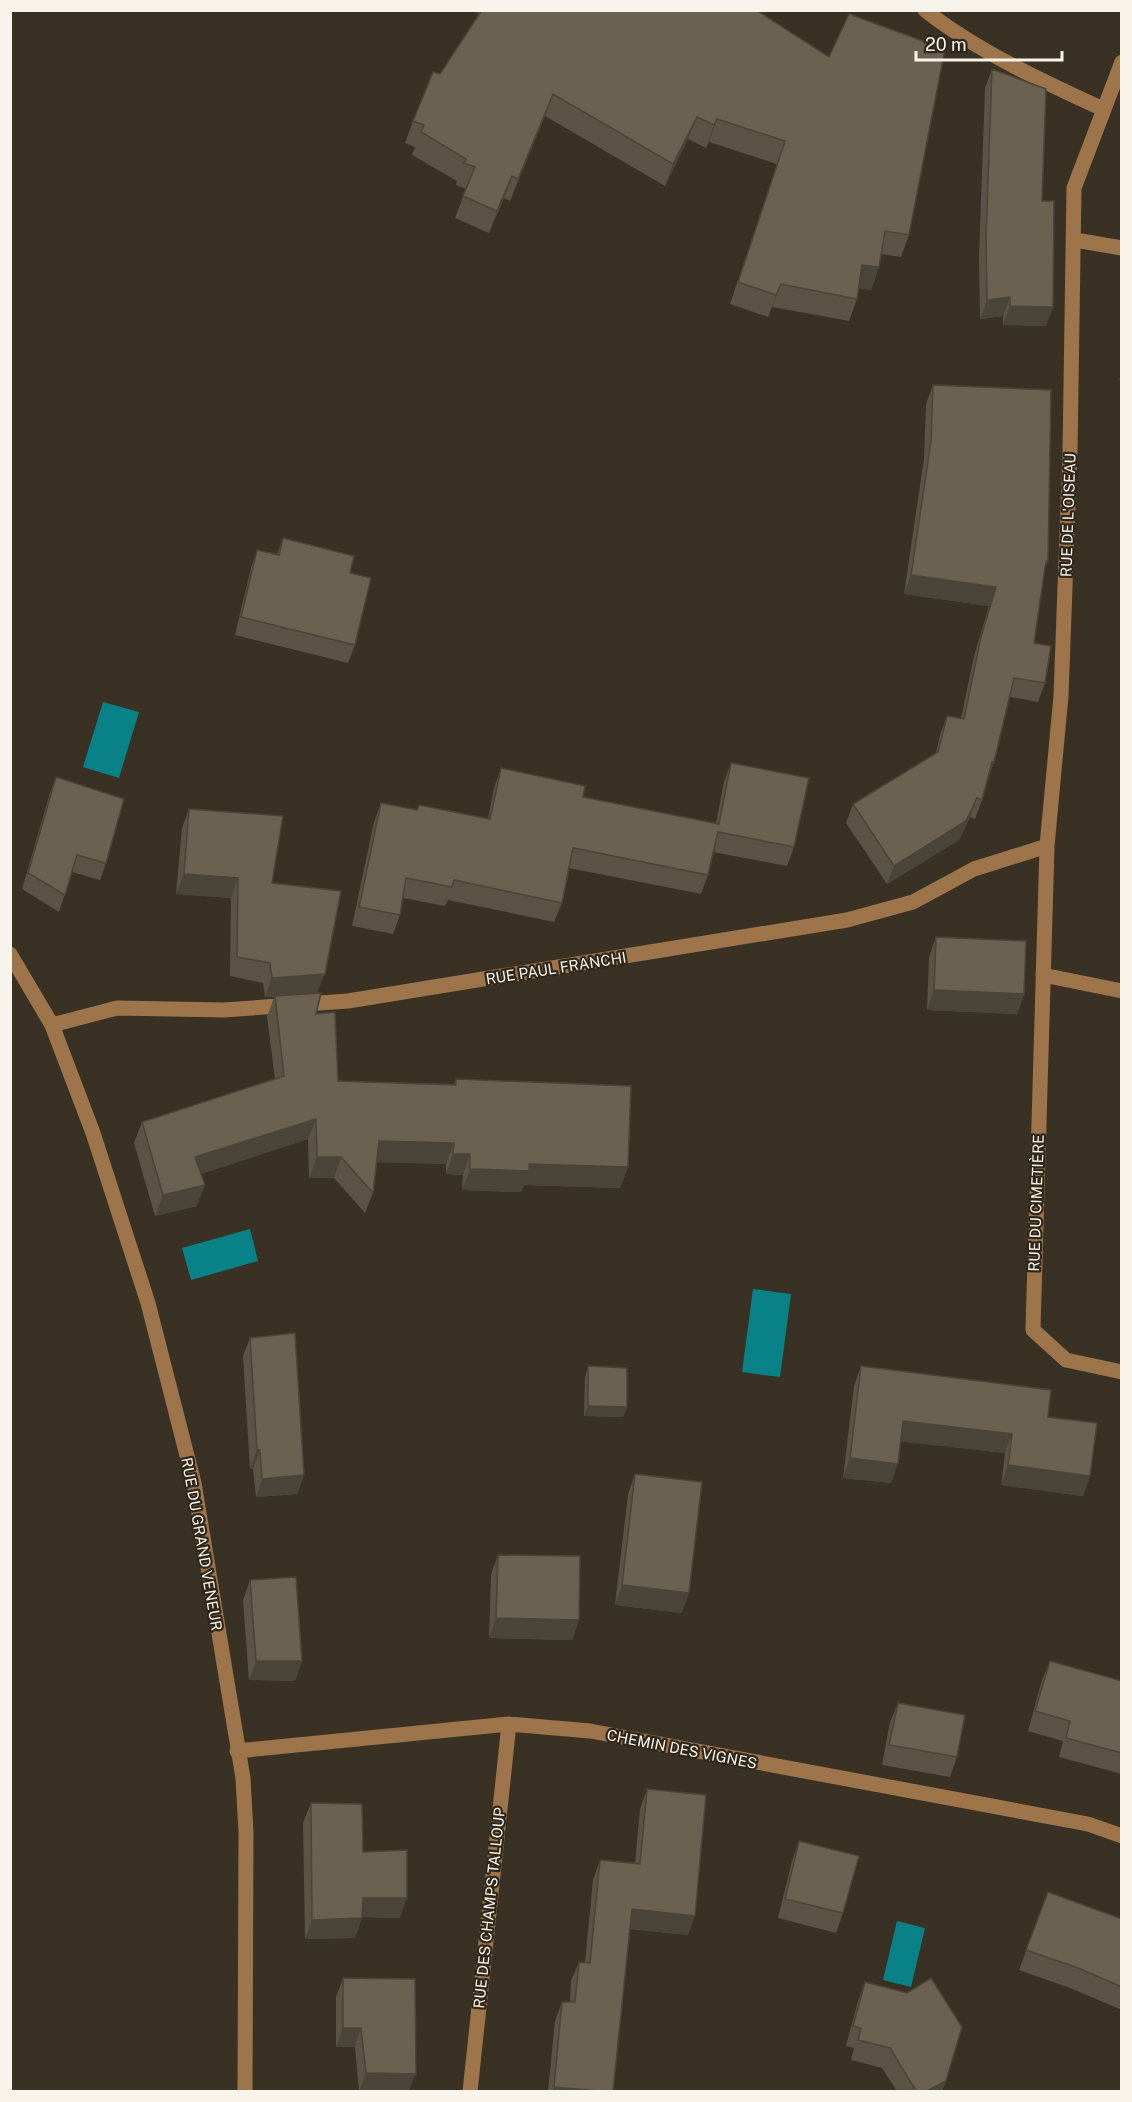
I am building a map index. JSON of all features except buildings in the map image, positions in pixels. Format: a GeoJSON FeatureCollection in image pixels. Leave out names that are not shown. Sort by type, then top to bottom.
{"type":"FeatureCollection","features":[{"type":"Feature","properties":{"kind":"street"},"geometry":{"type":"LineString","coordinates":[[925,10],[937,20],[998,57],[1103,109]]}},
{"type":"Feature","properties":{"kind":"street","name":"RUE DE L'OISEAU"},"geometry":{"type":"LineString","coordinates":[[1043,975],[1047,846],[1061,696],[1070,452],[1074,188],[1122,62]]}},
{"type":"Feature","properties":{"kind":"street"},"geometry":{"type":"LineString","coordinates":[[1075,240],[1122,248]]}},
{"type":"Feature","properties":{"kind":"street","name":"RUE PAUL FRANCHI"},"geometry":{"type":"LineString","coordinates":[[52,1024],[117,1008],[224,1010],[348,1001],[847,920],[913,902],[975,869],[1047,846]]}},
{"type":"Feature","properties":{"kind":"street","name":"RUE DU GRAND VENEUR"},"geometry":{"type":"LineString","coordinates":[[10,954],[52,1024],[93,1133],[148,1304],[194,1483],[243,1778],[246,1832],[245,2091]]}},
{"type":"Feature","properties":{"kind":"street"},"geometry":{"type":"LineString","coordinates":[[1043,975],[1122,991]]}},
{"type":"Feature","properties":{"kind":"street","name":"RUE DU CIMETIÈRE"},"geometry":{"type":"LineString","coordinates":[[1043,975],[1033,1330],[1066,1360],[1122,1372]]}},
{"type":"Feature","properties":{"kind":"street","name":"CHEMIN DES VIGNES"},"geometry":{"type":"LineString","coordinates":[[237,1751],[509,1724],[590,1731],[1088,1824],[1122,1836]]}},
{"type":"Feature","properties":{"kind":"street","name":"RUE DES CHAMPS TALLOUP"},"geometry":{"type":"LineString","coordinates":[[470,2091],[509,1724]]}},
{"type":"Feature","properties":{"kind":"water"},"geometry":{"type":"Polygon","coordinates":[[[103,702],[139,712],[119,778],[83,767],[103,702]]]}},
{"type":"Feature","properties":{"kind":"water"},"geometry":{"type":"Polygon","coordinates":[[[250,1229],[258,1261],[191,1280],[182,1248],[250,1229]]]}},
{"type":"Feature","properties":{"kind":"water"},"geometry":{"type":"Polygon","coordinates":[[[753,1289],[791,1294],[780,1377],[742,1372],[753,1289]]]}},
{"type":"Feature","properties":{"kind":"water"},"geometry":{"type":"Polygon","coordinates":[[[897,1921],[925,1928],[911,1987],[883,1980],[897,1921]]]}}]}
